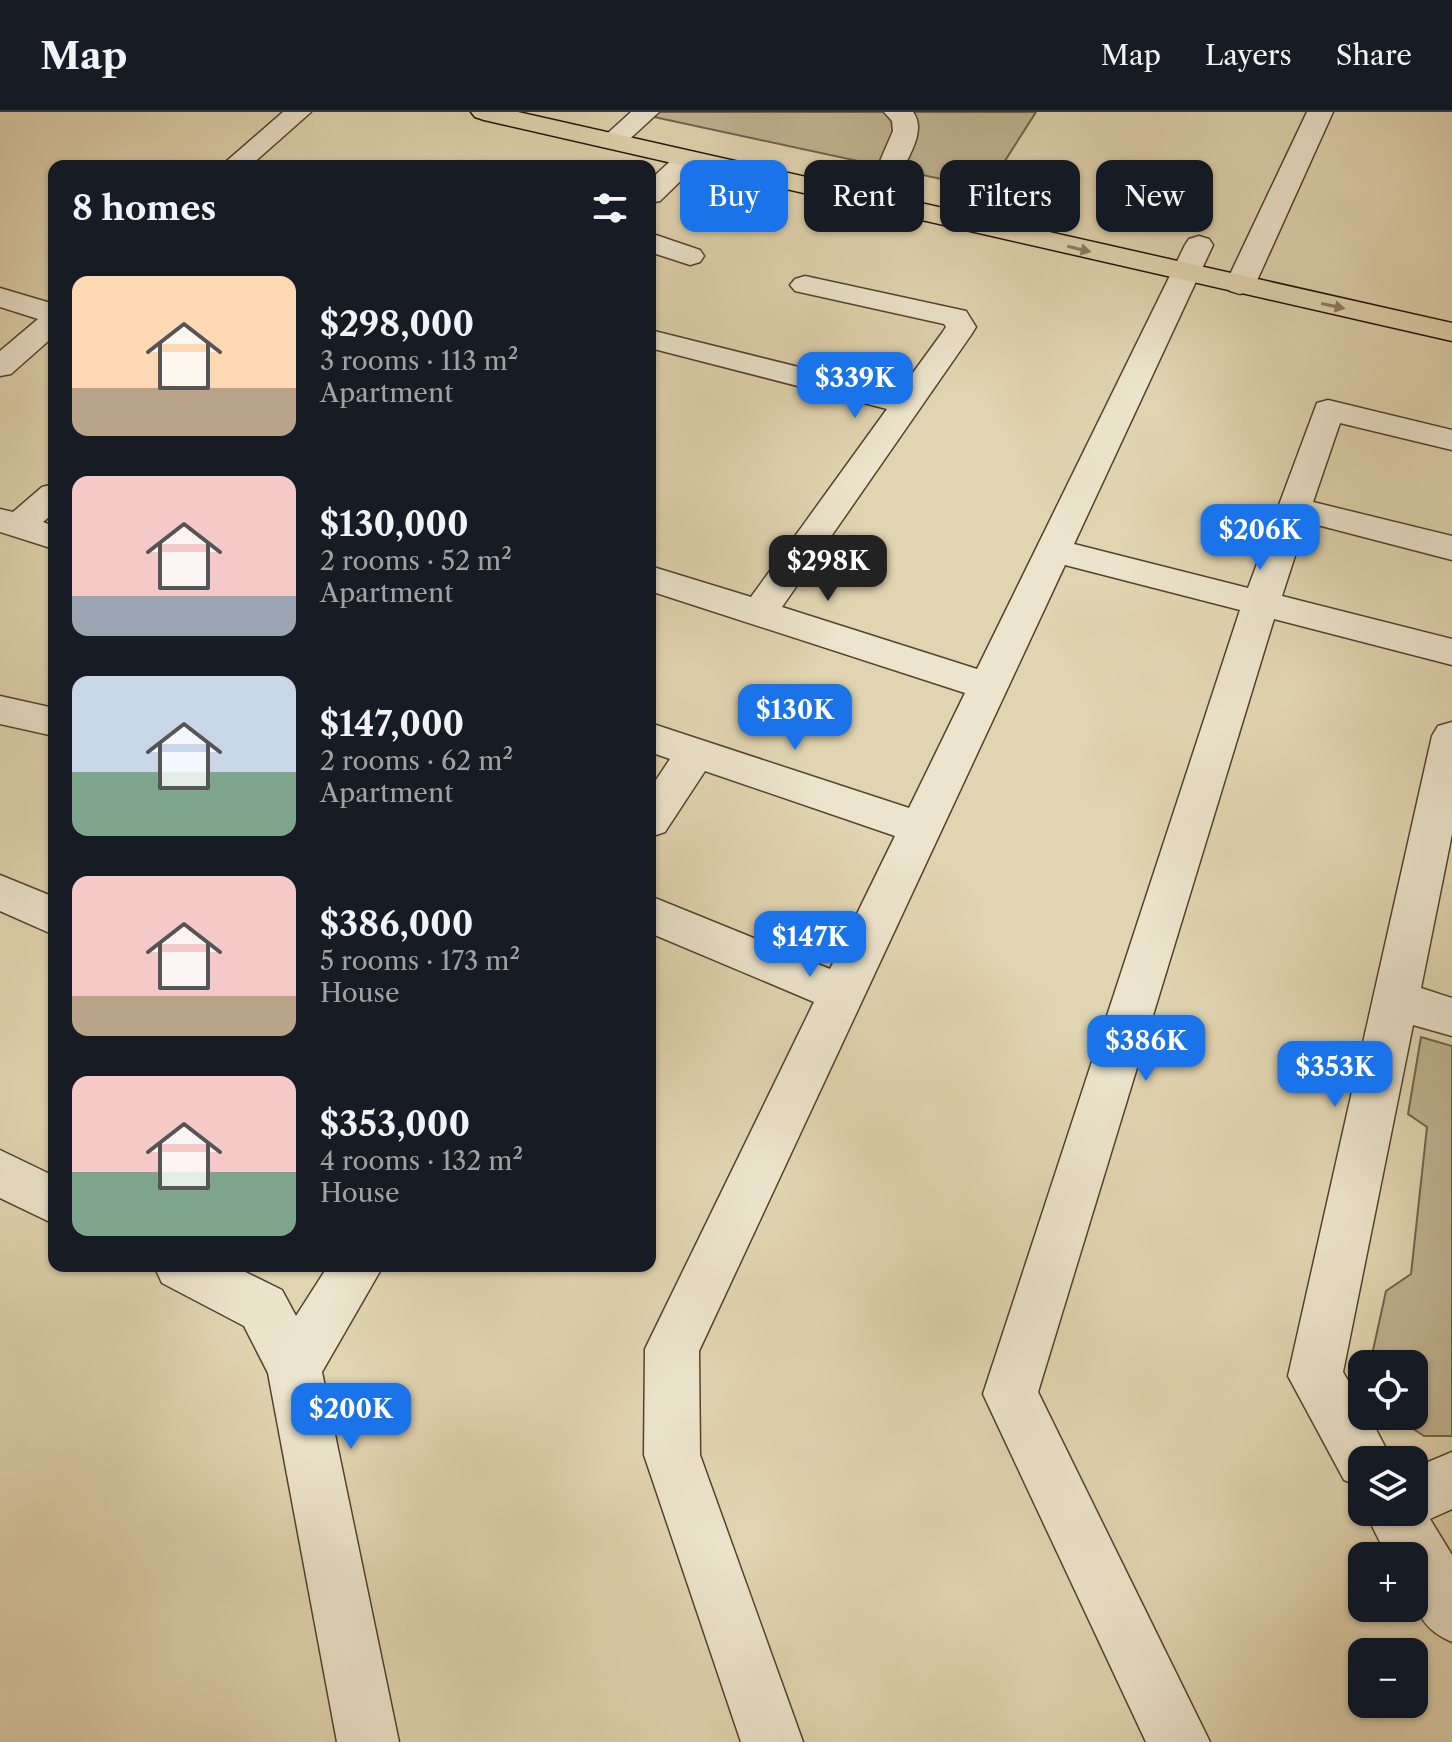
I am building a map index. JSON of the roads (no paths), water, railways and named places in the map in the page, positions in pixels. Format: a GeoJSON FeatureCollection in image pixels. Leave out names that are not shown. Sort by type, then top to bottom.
{"type":"FeatureCollection","features":[{"type":"Feature","properties":{"kind":"main road"},"geometry":{"type":"LineString","coordinates":[[484,112],[688,159],[1184,252],[1284,264]]}},
{"type":"Feature","properties":{"kind":"main road"},"geometry":{"type":"LineString","coordinates":[[606,112],[651,119]]}},
{"type":"Feature","properties":{"kind":"main road"},"geometry":{"type":"LineString","coordinates":[[1184,252],[1240,285],[1452,332]]}},
{"type":"Feature","properties":{"kind":"street"},"geometry":{"type":"LineString","coordinates":[[241,160],[298,112]]}},
{"type":"Feature","properties":{"kind":"street"},"geometry":{"type":"LineString","coordinates":[[893,160],[906,131],[905,118],[897,112]]}},
{"type":"Feature","properties":{"kind":"street"},"geometry":{"type":"LineString","coordinates":[[1240,285],[1320,112]]}},
{"type":"Feature","properties":{"kind":"street"},"geometry":{"type":"LineString","coordinates":[[612,141],[651,119]]}},
{"type":"Feature","properties":{"kind":"street"},"geometry":{"type":"LineString","coordinates":[[656,189],[688,159]]}},
{"type":"Feature","properties":{"kind":"street"},"geometry":{"type":"LineString","coordinates":[[656,244],[690,256]]}},
{"type":"Feature","properties":{"kind":"street"},"geometry":{"type":"LineString","coordinates":[[772,1742],[672,1455],[672,1349],[1053,550],[1184,252]]}},
{"type":"Feature","properties":{"kind":"street"},"geometry":{"type":"LineString","coordinates":[[759,613],[961,327],[955,317],[805,285]]}},
{"type":"Feature","properties":{"kind":"street"},"geometry":{"type":"LineString","coordinates":[[0,297],[48,315]]}},
{"type":"Feature","properties":{"kind":"street"},"geometry":{"type":"LineString","coordinates":[[0,367],[48,323]]}},
{"type":"Feature","properties":{"kind":"street"},"geometry":{"type":"LineString","coordinates":[[662,351],[907,404]]}},
{"type":"Feature","properties":{"kind":"street"},"geometry":{"type":"LineString","coordinates":[[1179,1742],[1010,1394],[1261,603],[1328,410],[1452,440]]}},
{"type":"Feature","properties":{"kind":"street"},"geometry":{"type":"LineString","coordinates":[[9,523],[48,499]]}},
{"type":"Feature","properties":{"kind":"street"},"geometry":{"type":"LineString","coordinates":[[1294,508],[1452,548]]}},
{"type":"Feature","properties":{"kind":"street"},"geometry":{"type":"LineString","coordinates":[[9,523],[48,536]]}},
{"type":"Feature","properties":{"kind":"street"},"geometry":{"type":"LineString","coordinates":[[1053,550],[1452,652]]}},
{"type":"Feature","properties":{"kind":"street"},"geometry":{"type":"LineString","coordinates":[[656,580],[988,686]]}},
{"type":"Feature","properties":{"kind":"street"},"geometry":{"type":"LineString","coordinates":[[0,710],[48,721]]}},
{"type":"Feature","properties":{"kind":"street"},"geometry":{"type":"LineString","coordinates":[[1356,1446],[1315,1376],[1396,1000],[1444,812],[1452,736]]}},
{"type":"Feature","properties":{"kind":"street"},"geometry":{"type":"LineString","coordinates":[[656,739],[920,828]]}},
{"type":"Feature","properties":{"kind":"street"},"geometry":{"type":"LineString","coordinates":[[656,812],[696,753]]}},
{"type":"Feature","properties":{"kind":"street"},"geometry":{"type":"LineString","coordinates":[[0,892],[48,914]]}},
{"type":"Feature","properties":{"kind":"street"},"geometry":{"type":"LineString","coordinates":[[656,916],[841,993]]}},
{"type":"Feature","properties":{"kind":"street"},"geometry":{"type":"LineString","coordinates":[[1396,1000],[1452,1017]]}},
{"type":"Feature","properties":{"kind":"street"},"geometry":{"type":"LineString","coordinates":[[0,1173],[48,1198]]}},
{"type":"Feature","properties":{"kind":"street"},"geometry":{"type":"LineString","coordinates":[[192,1272],[263,1308],[294,1368],[368,1742]]}},
{"type":"Feature","properties":{"kind":"street"},"geometry":{"type":"LineString","coordinates":[[294,1368],[353,1272]]}},
{"type":"Feature","properties":{"kind":"street"},"geometry":{"type":"LineString","coordinates":[[1428,1491],[1452,1480]]}},
{"type":"Feature","properties":{"kind":"street"},"geometry":{"type":"LineString","coordinates":[[1402,1526],[1452,1612]]}}]}
